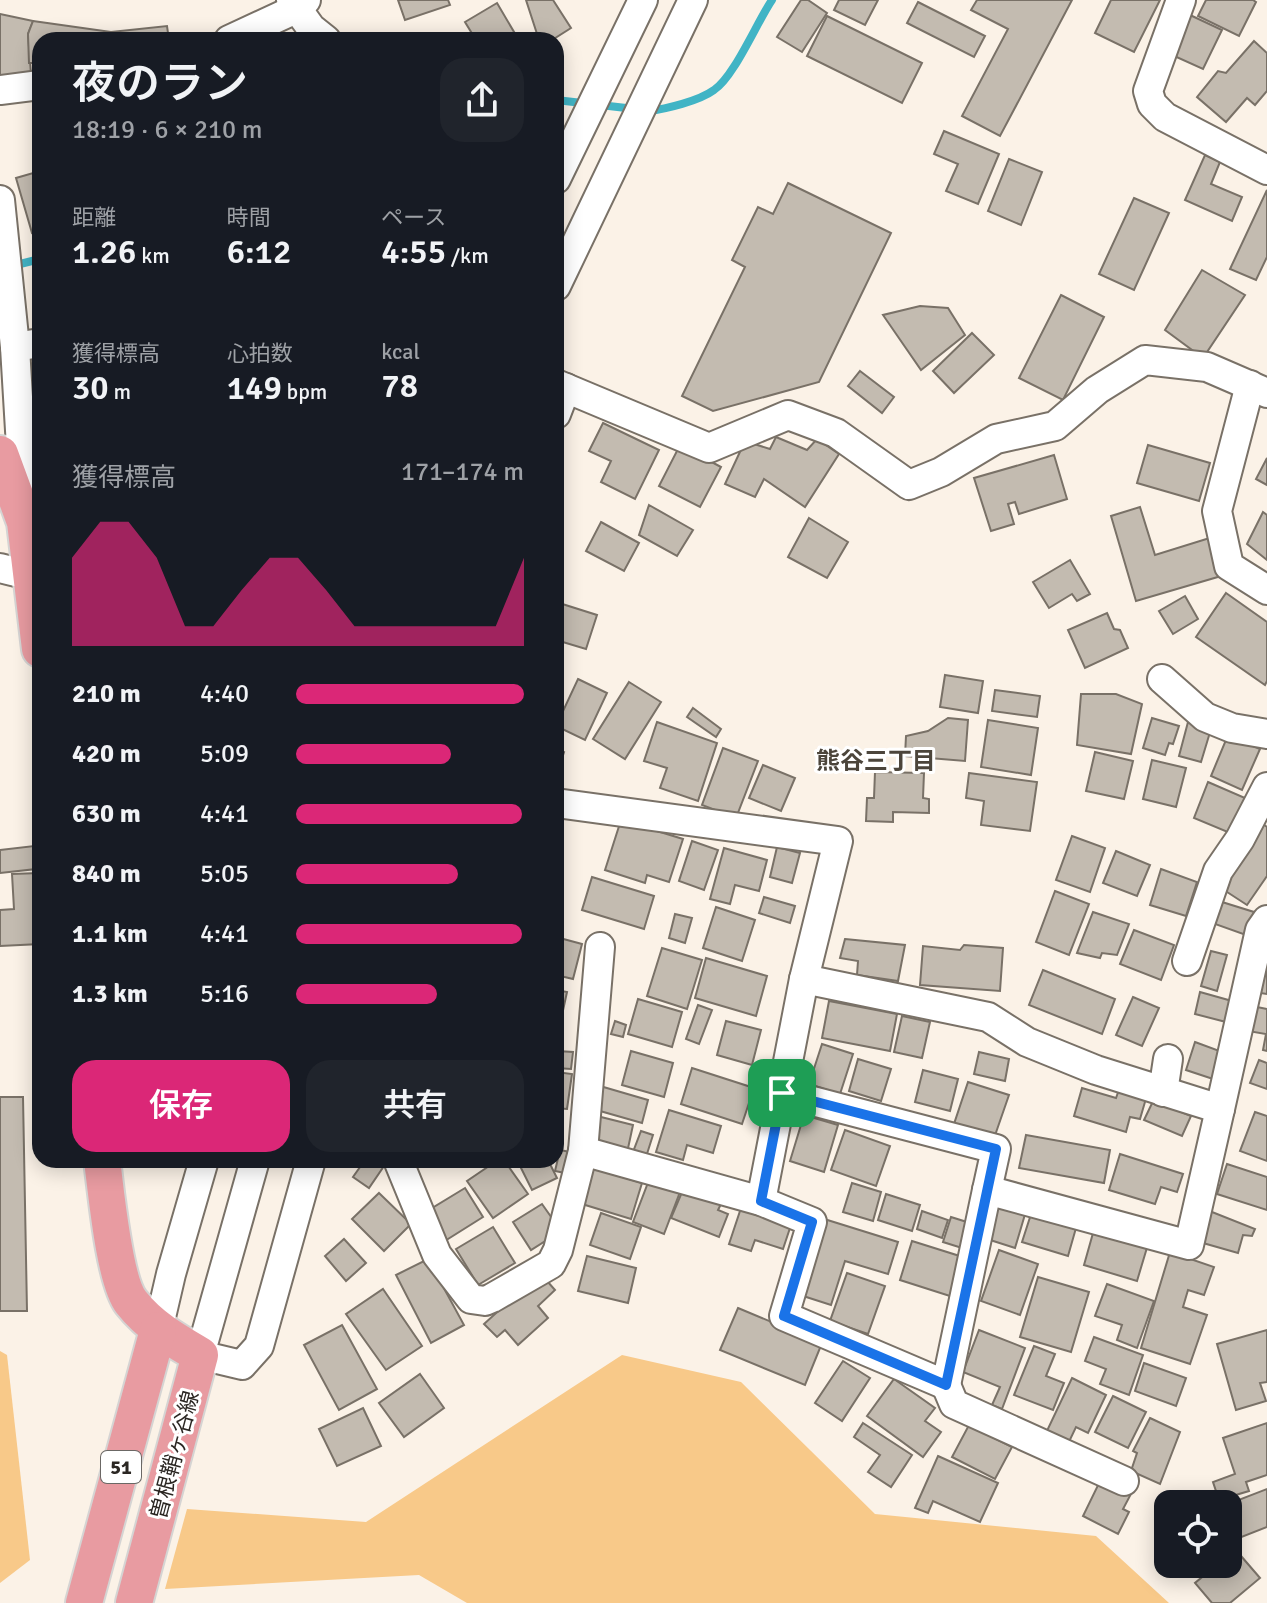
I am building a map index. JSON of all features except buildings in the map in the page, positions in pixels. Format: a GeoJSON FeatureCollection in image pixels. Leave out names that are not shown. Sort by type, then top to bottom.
{"type":"FeatureCollection","features":[{"type":"Feature","properties":{"kind":"main road"},"geometry":{"type":"LineString","coordinates":[[0,454],[25,522],[16,572],[32,623]]}},
{"type":"Feature","properties":{"kind":"main road"},"geometry":{"type":"LineString","coordinates":[[103,1168],[113,1243],[128,1299],[158,1330],[200,1355]]}},
{"type":"Feature","properties":{"kind":"main road","name":"51"},"geometry":{"type":"LineString","coordinates":[[84,1603],[158,1330]]}},
{"type":"Feature","properties":{"kind":"main road","name":"曽根鞘ヶ谷線"},"geometry":{"type":"LineString","coordinates":[[134,1603],[200,1355]]}},
{"type":"Feature","properties":{"kind":"street"},"geometry":{"type":"LineString","coordinates":[[564,163],[643,0]]}},
{"type":"Feature","properties":{"kind":"street"},"geometry":{"type":"LineString","coordinates":[[564,269],[693,0]]}},
{"type":"Feature","properties":{"kind":"street"},"geometry":{"type":"LineString","coordinates":[[1181,0],[1148,91],[1152,104],[1165,117],[1267,170]]}},
{"type":"Feature","properties":{"kind":"street"},"geometry":{"type":"LineString","coordinates":[[244,32],[298,3],[316,32]]}},
{"type":"Feature","properties":{"kind":"street"},"geometry":{"type":"LineString","coordinates":[[0,90],[32,86]]}},
{"type":"Feature","properties":{"kind":"street"},"geometry":{"type":"LineString","coordinates":[[0,200],[27,345],[25,522]]}},
{"type":"Feature","properties":{"kind":"street"},"geometry":{"type":"LineString","coordinates":[[564,397],[709,448],[788,415],[836,433],[909,485],[941,472],[996,439],[1055,426],[1097,390],[1145,360],[1207,367],[1258,389],[1217,511],[1229,566],[1267,590]]}},
{"type":"Feature","properties":{"kind":"street"},"geometry":{"type":"LineString","coordinates":[[1162,679],[1205,717],[1232,728],[1267,734]]}},
{"type":"Feature","properties":{"kind":"street"},"geometry":{"type":"LineString","coordinates":[[1187,961],[1218,871],[1240,839],[1267,787]]}},
{"type":"Feature","properties":{"kind":"street"},"geometry":{"type":"LineString","coordinates":[[564,804],[838,841],[804,979],[761,1201]]}},
{"type":"Feature","properties":{"kind":"street"},"geometry":{"type":"LineString","coordinates":[[987,1190],[1189,1245],[1260,930],[1267,920]]}},
{"type":"Feature","properties":{"kind":"street"},"geometry":{"type":"LineString","coordinates":[[401,1168],[437,1255],[471,1299],[485,1301],[551,1264],[558,1250],[583,1151],[600,947]]}},
{"type":"Feature","properties":{"kind":"street"},"geometry":{"type":"LineString","coordinates":[[804,979],[988,1017],[1027,1042],[1096,1070],[1220,1109]]}},
{"type":"Feature","properties":{"kind":"street"},"geometry":{"type":"LineString","coordinates":[[1163,1092],[1168,1059]]}},
{"type":"Feature","properties":{"kind":"street"},"geometry":{"type":"LineString","coordinates":[[782,1093],[996,1149],[946,1385],[954,1404],[1124,1481]]}},
{"type":"Feature","properties":{"kind":"street"},"geometry":{"type":"LineString","coordinates":[[583,1151],[761,1201],[812,1222],[784,1316],[946,1385]]}},
{"type":"Feature","properties":{"kind":"street"},"geometry":{"type":"LineString","coordinates":[[158,1330],[202,1168]]}},
{"type":"Feature","properties":{"kind":"street"},"geometry":{"type":"LineString","coordinates":[[253,1168],[200,1355],[242,1365],[259,1346],[309,1168]]}},
{"type":"Feature","properties":{"kind":"shaded area"},"geometry":{"type":"Polygon","coordinates":[[[0,1351],[7,1355],[30,1560],[0,1583],[0,1351]]]}},
{"type":"Feature","properties":{"kind":"shaded area"},"geometry":{"type":"Polygon","coordinates":[[[622,1355],[741,1382],[875,1514],[1096,1536],[1169,1603],[467,1603],[419,1575],[165,1589],[187,1509],[366,1522],[622,1355]]]}},
{"type":"Feature","properties":{"kind":"waterway"},"geometry":{"type":"LineString","coordinates":[[648,111],[691,101],[708,94],[722,83],[772,0]]}},
{"type":"Feature","properties":{"kind":"waterway"},"geometry":{"type":"LineString","coordinates":[[564,101],[635,109]]}},
{"type":"Feature","properties":{"kind":"waterway"},"geometry":{"type":"LineString","coordinates":[[12,266],[32,261]]}},
{"type":"Feature","properties":{"kind":"district","name":"熊谷三丁目"},"geometry":{"type":"Point","coordinates":[876,761]}},
{"type":"Feature","properties":{"kind":"route"},"geometry":{"type":"LineString","coordinates":[[782,1093],[996,1149],[946,1385],[784,1316],[812,1222],[761,1201],[782,1093]]}}]}
